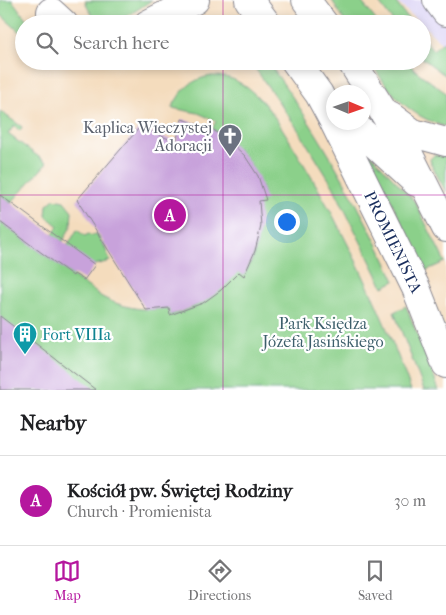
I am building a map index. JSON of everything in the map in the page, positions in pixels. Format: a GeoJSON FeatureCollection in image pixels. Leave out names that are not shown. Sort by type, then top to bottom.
{"type":"FeatureCollection","features":[{"type":"Feature","properties":{"kind":"street"},"geometry":{"type":"LineString","coordinates":[[166,15],[195,0]]}},
{"type":"Feature","properties":{"kind":"street"},"geometry":{"type":"LineString","coordinates":[[249,0],[260,15]]}},
{"type":"Feature","properties":{"kind":"street"},"geometry":{"type":"LineString","coordinates":[[306,0],[317,15]]}},
{"type":"Feature","properties":{"kind":"street"},"geometry":{"type":"LineString","coordinates":[[436,0],[446,12]]}},
{"type":"Feature","properties":{"kind":"street","name":"PROMIENISTA"},"geometry":{"type":"LineString","coordinates":[[302,70],[326,100]]}},
{"type":"Feature","properties":{"kind":"street"},"geometry":{"type":"LineString","coordinates":[[357,70],[380,104],[438,201],[446,228]]}},
{"type":"Feature","properties":{"kind":"street"},"geometry":{"type":"LineString","coordinates":[[380,104],[406,129],[428,138],[446,142]]}},
{"type":"Feature","properties":{"kind":"street","name":"PROMIENISTA"},"geometry":{"type":"LineString","coordinates":[[338,130],[416,288],[446,364]]}},
{"type":"Feature","properties":{"kind":"street"},"geometry":{"type":"LineString","coordinates":[[360,130],[438,201]]}},
{"type":"Feature","properties":{"kind":"shaded area"},"geometry":{"type":"Polygon","coordinates":[[[394,0],[446,0],[446,48],[431,33],[431,15],[412,15],[394,0]]]}},
{"type":"Feature","properties":{"kind":"green space"},"geometry":{"type":"Polygon","coordinates":[[[0,0],[12,0],[23,15],[15,15],[15,28],[0,14],[0,0]]]}},
{"type":"Feature","properties":{"kind":"green space"},"geometry":{"type":"Polygon","coordinates":[[[152,0],[129,15],[93,15],[85,1],[152,0]]]}},
{"type":"Feature","properties":{"kind":"green space"},"geometry":{"type":"Polygon","coordinates":[[[332,0],[360,0],[372,15],[341,15],[332,0]]]}},
{"type":"Feature","properties":{"kind":"green space"},"geometry":{"type":"Polygon","coordinates":[[[377,0],[394,0],[405,15],[388,15],[377,0]]]}},
{"type":"Feature","properties":{"kind":"green space"},"geometry":{"type":"Polygon","coordinates":[[[446,40],[446,76],[431,65],[431,48],[433,50],[446,40]]]}},
{"type":"Feature","properties":{"kind":"green space"},"geometry":{"type":"Polygon","coordinates":[[[256,70],[274,70],[286,87],[337,168],[395,281],[383,287],[333,186],[297,128],[256,70]]]}},
{"type":"Feature","properties":{"kind":"green space"},"geometry":{"type":"Polygon","coordinates":[[[376,70],[415,70],[446,93],[446,127],[421,117],[411,110],[401,102],[376,70]]]}},
{"type":"Feature","properties":{"kind":"green space","name":"Park Księdza Józefa Jasińskiego"},"geometry":{"type":"Polygon","coordinates":[[[204,77],[233,79],[250,90],[266,106],[280,126],[316,184],[361,270],[411,390],[0,390],[0,222],[102,297],[132,308],[161,309],[182,305],[171,315],[182,312],[201,303],[218,291],[241,267],[243,275],[253,256],[258,236],[257,194],[265,200],[258,178],[239,150],[212,129],[216,121],[198,113],[172,108],[187,86],[204,77]]]}},
{"type":"Feature","properties":{"kind":"green space"},"geometry":{"type":"Polygon","coordinates":[[[0,111],[22,127],[20,131],[14,126],[8,134],[47,163],[11,203],[0,194],[0,111]]]}},
{"type":"Feature","properties":{"kind":"green space"},"geometry":{"type":"Polygon","coordinates":[[[354,136],[415,202],[445,262],[425,271],[386,190],[354,136]]]}},
{"type":"Feature","properties":{"kind":"green space"},"geometry":{"type":"Polygon","coordinates":[[[434,155],[446,156],[446,192],[431,164],[430,159],[434,155]]]}},
{"type":"Feature","properties":{"kind":"green space"},"geometry":{"type":"Polygon","coordinates":[[[54,199],[64,201],[72,211],[71,226],[60,247],[50,239],[58,226],[46,216],[47,205],[54,199]]]}},
{"type":"Feature","properties":{"kind":"green space"},"geometry":{"type":"Polygon","coordinates":[[[77,230],[85,236],[88,234],[92,236],[96,233],[105,247],[110,261],[87,267],[65,250],[77,230]]]}},
{"type":"Feature","properties":{"kind":"green space"},"geometry":{"type":"Polygon","coordinates":[[[406,306],[439,390],[424,390],[394,312],[406,306]]]}},
{"type":"Feature","properties":{"kind":"building"},"geometry":{"type":"Polygon","coordinates":[[[182,119],[212,129],[227,139],[245,156],[258,176],[266,200],[259,201],[261,226],[255,251],[244,276],[239,272],[221,290],[203,303],[170,315],[169,308],[146,310],[77,200],[140,127],[176,142],[182,119]]]}},
{"type":"Feature","properties":{"kind":"building"},"geometry":{"type":"Polygon","coordinates":[[[0,195],[95,265],[84,280],[74,274],[73,276],[0,222],[0,195]]]}},
{"type":"Feature","properties":{"kind":"building","name":"Fort VIIIa"},"geometry":{"type":"Polygon","coordinates":[[[0,316],[96,390],[0,390],[0,316]]]}},
{"type":"Feature","properties":{"kind":"place","name":"Kaplica Wieczystej Adoracji"},"geometry":{"type":"Point","coordinates":[230,157]}},
{"type":"Feature","properties":{"kind":"place","name":"Kościół pw. Świętej Rodziny"},"geometry":{"type":"Point","coordinates":[170,215]}},
{"type":"Feature","properties":{"kind":"place","name":"Fort VIIIa"},"geometry":{"type":"Point","coordinates":[25,355]}}]}
